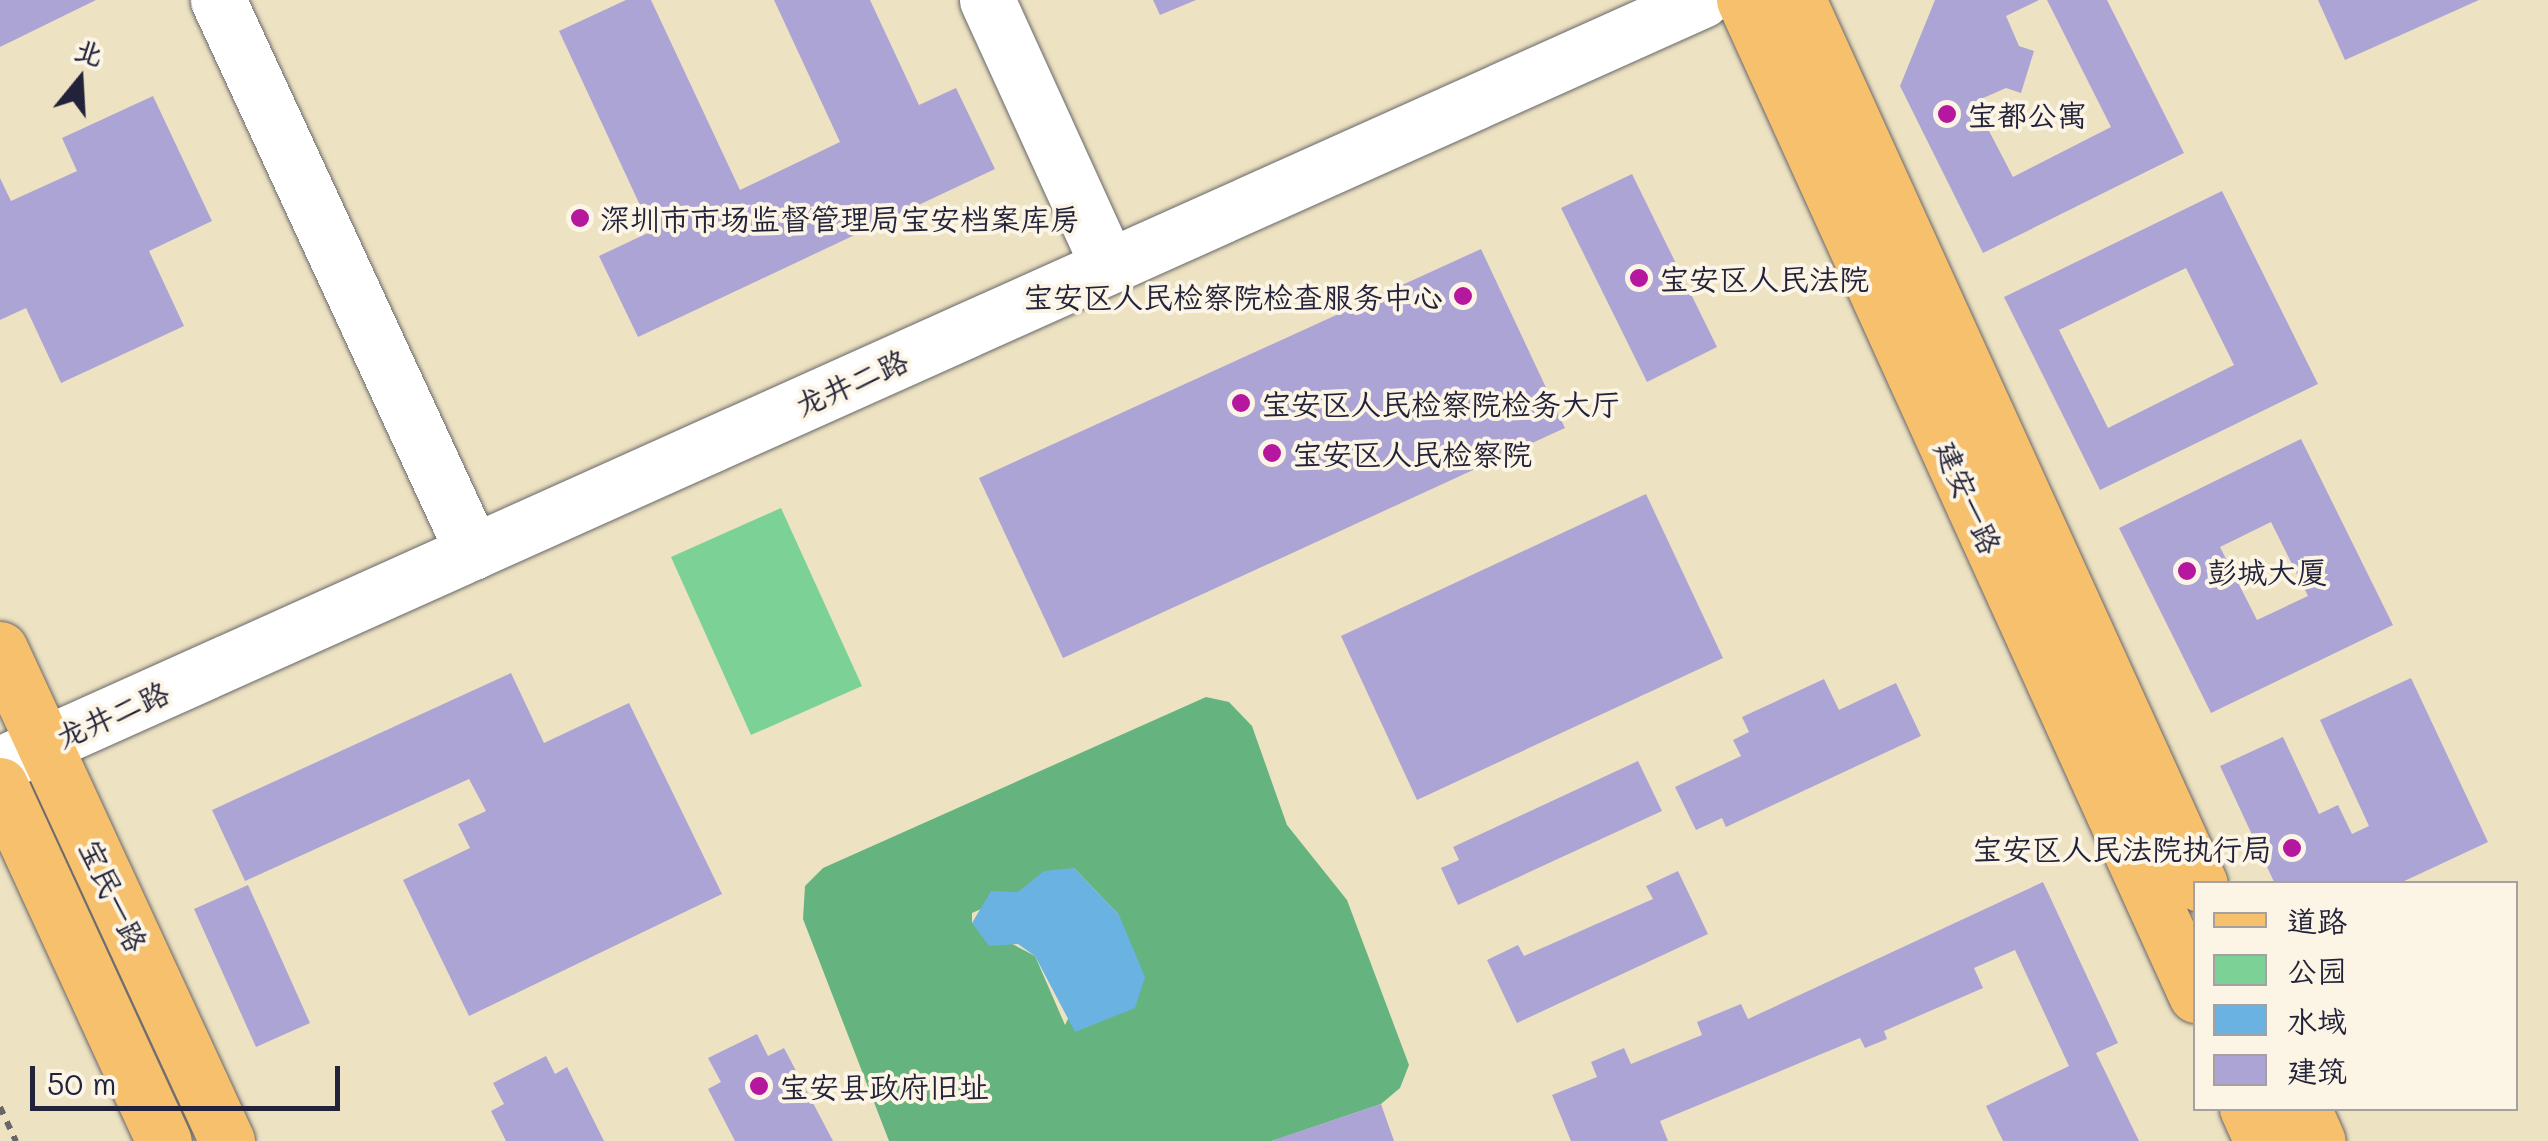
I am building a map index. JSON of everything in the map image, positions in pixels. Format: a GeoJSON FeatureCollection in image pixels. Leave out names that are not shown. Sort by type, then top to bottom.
{"type":"FeatureCollection","features":[{"type":"Feature","properties":{"kind":"main road","name":"建安一路"},"geometry":{"type":"LineString","coordinates":[[1744,0],[2193,987]]}},
{"type":"Feature","properties":{"kind":"main road","name":"建安一路"},"geometry":{"type":"LineString","coordinates":[[1798,0],[2199,881]]}},
{"type":"Feature","properties":{"kind":"main road","name":"宝民一路"},"geometry":{"type":"LineString","coordinates":[[0,650],[23,754],[227,1141]]}},
{"type":"Feature","properties":{"kind":"main road","name":"宝民一路"},"geometry":{"type":"LineString","coordinates":[[0,785],[164,1141]]}},
{"type":"Feature","properties":{"kind":"main road"},"geometry":{"type":"LineString","coordinates":[[2248,1111],[2262,1141]]}},
{"type":"Feature","properties":{"kind":"main road"},"geometry":{"type":"LineString","coordinates":[[2304,1111],[2318,1141]]}},
{"type":"Feature","properties":{"kind":"street"},"geometry":{"type":"LineString","coordinates":[[218,0],[473,552]]}},
{"type":"Feature","properties":{"kind":"street"},"geometry":{"type":"LineString","coordinates":[[988,0],[1108,266]]}},
{"type":"Feature","properties":{"kind":"street","name":"龙井二路"},"geometry":{"type":"LineString","coordinates":[[23,754],[1702,0]]}},
{"type":"Feature","properties":{"kind":"path"},"geometry":{"type":"LineString","coordinates":[[0,1106],[16,1141]]}},
{"type":"Feature","properties":{"kind":"green space"},"geometry":{"type":"Polygon","coordinates":[[[781,508],[862,686],[751,735],[671,557],[781,508]]]}},
{"type":"Feature","properties":{"kind":"green space"},"geometry":{"type":"Polygon","coordinates":[[[1206,697],[1229,702],[1252,726],[1287,825],[1347,900],[1409,1065],[1400,1088],[1381,1104],[1272,1141],[889,1141],[803,919],[805,886],[823,868],[1206,697]],[[1074,868],[972,913],[972,923],[1035,956],[1065,1025],[1119,915],[1074,868]]]}},
{"type":"Feature","properties":{"kind":"water"},"geometry":{"type":"Polygon","coordinates":[[[1074,868],[1119,915],[1145,977],[1135,1008],[1075,1032],[1035,956],[1018,944],[989,946],[972,923],[991,891],[1018,892],[1044,871],[1074,868]]]}},
{"type":"Feature","properties":{"kind":"building"},"geometry":{"type":"Polygon","coordinates":[[[0,0],[96,0],[0,47],[0,0]]]}},
{"type":"Feature","properties":{"kind":"building"},"geometry":{"type":"Polygon","coordinates":[[[626,0],[651,0],[740,190],[840,142],[774,0],[870,0],[919,105],[956,88],[995,169],[638,337],[599,256],[652,231],[559,31],[626,0]]]}},
{"type":"Feature","properties":{"kind":"building"},"geometry":{"type":"Polygon","coordinates":[[[1153,0],[1196,0],[1160,15],[1153,0]]]}},
{"type":"Feature","properties":{"kind":"building","name":"宝都公寓"},"geometry":{"type":"Polygon","coordinates":[[[1935,0],[2039,0],[2006,16],[2019,46],[2034,51],[2021,93],[2006,88],[1974,102],[2013,177],[2111,127],[2047,0],[2107,0],[2184,153],[1983,253],[1900,86],[1935,0]]]}},
{"type":"Feature","properties":{"kind":"building"},"geometry":{"type":"Polygon","coordinates":[[[2318,0],[2479,0],[2345,60],[2318,0]]]}},
{"type":"Feature","properties":{"kind":"building"},"geometry":{"type":"Polygon","coordinates":[[[153,96],[212,221],[149,251],[184,326],[61,383],[26,308],[0,320],[0,178],[11,201],[77,171],[62,138],[153,96]]]}},
{"type":"Feature","properties":{"kind":"building","name":"宝安区人民法院"},"geometry":{"type":"Polygon","coordinates":[[[1632,174],[1717,347],[1647,382],[1561,208],[1632,174]]]}},
{"type":"Feature","properties":{"kind":"building"},"geometry":{"type":"Polygon","coordinates":[[[2222,191],[2318,384],[2100,490],[2004,297],[2222,191]],[[2186,268],[2059,330],[2108,428],[2234,365],[2186,268]]]}},
{"type":"Feature","properties":{"kind":"building","name":"宝安区人民检察院"},"geometry":{"type":"Polygon","coordinates":[[[1481,249],[1565,428],[1063,658],[979,478],[1481,249]]]}},
{"type":"Feature","properties":{"kind":"building","name":"彭城大厦"},"geometry":{"type":"Polygon","coordinates":[[[2301,439],[2393,625],[2211,713],[2119,528],[2301,439]],[[2271,522],[2220,547],[2257,620],[2308,596],[2271,522]]]}},
{"type":"Feature","properties":{"kind":"building"},"geometry":{"type":"Polygon","coordinates":[[[1646,494],[1723,658],[1417,800],[1341,636],[1646,494]]]}},
{"type":"Feature","properties":{"kind":"building"},"geometry":{"type":"Polygon","coordinates":[[[511,673],[544,743],[629,703],[722,894],[469,1016],[403,880],[470,848],[458,824],[486,811],[469,779],[245,881],[212,810],[511,673]]]}},
{"type":"Feature","properties":{"kind":"building"},"geometry":{"type":"Polygon","coordinates":[[[2411,678],[2488,842],[2404,881],[2274,881],[2220,766],[2283,737],[2319,814],[2338,805],[2352,834],[2369,826],[2320,720],[2411,678]]]}},
{"type":"Feature","properties":{"kind":"building"},"geometry":{"type":"Polygon","coordinates":[[[1824,679],[1839,710],[1896,683],[1921,736],[1726,827],[1722,818],[1696,830],[1675,787],[1741,756],[1733,740],[1749,732],[1742,717],[1824,679]]]}},
{"type":"Feature","properties":{"kind":"building"},"geometry":{"type":"Polygon","coordinates":[[[1638,761],[1662,811],[1458,905],[1441,868],[1459,860],[1453,847],[1638,761]]]}},
{"type":"Feature","properties":{"kind":"building"},"geometry":{"type":"Polygon","coordinates":[[[1678,871],[1708,934],[1517,1023],[1487,960],[1518,945],[1524,956],[1653,899],[1646,886],[1678,871]]]}},
{"type":"Feature","properties":{"kind":"building"},"geometry":{"type":"Polygon","coordinates":[[[2043,882],[2118,1043],[2096,1053],[2139,1141],[2003,1141],[1986,1106],[2069,1066],[2015,950],[1974,968],[1983,988],[1884,1031],[1887,1039],[1865,1048],[1860,1038],[1660,1121],[1668,1141],[1571,1141],[1552,1095],[1597,1077],[1591,1062],[1624,1048],[1631,1064],[1702,1035],[1697,1022],[1741,1004],[1748,1019],[2043,882]]]}},
{"type":"Feature","properties":{"kind":"building"},"geometry":{"type":"Polygon","coordinates":[[[248,885],[310,1023],[256,1047],[194,909],[248,885]]]}},
{"type":"Feature","properties":{"kind":"building","name":"宝安县政府旧址"},"geometry":{"type":"Polygon","coordinates":[[[757,1034],[768,1056],[784,1048],[833,1141],[735,1141],[708,1089],[721,1082],[708,1058],[757,1034]]]}},
{"type":"Feature","properties":{"kind":"building"},"geometry":{"type":"Polygon","coordinates":[[[546,1056],[555,1074],[567,1067],[604,1141],[506,1141],[491,1111],[504,1104],[493,1083],[546,1056]]]}},
{"type":"Feature","properties":{"kind":"building"},"geometry":{"type":"Polygon","coordinates":[[[1381,1104],[1394,1141],[1274,1141],[1274,1140],[1381,1104]]]}},
{"type":"Feature","properties":{"kind":"place","name":"宝都公寓"},"geometry":{"type":"Point","coordinates":[1947,114]}},
{"type":"Feature","properties":{"kind":"place","name":"深圳市市场监督管理局宝安档案库房"},"geometry":{"type":"Point","coordinates":[580,218]}},
{"type":"Feature","properties":{"kind":"place","name":"宝安区人民法院"},"geometry":{"type":"Point","coordinates":[1639,278]}},
{"type":"Feature","properties":{"kind":"place","name":"宝安区人民检察院检查服务中心"},"geometry":{"type":"Point","coordinates":[1463,296]}},
{"type":"Feature","properties":{"kind":"place","name":"宝安区人民检察院检务大厅"},"geometry":{"type":"Point","coordinates":[1241,403]}},
{"type":"Feature","properties":{"kind":"place","name":"宝安区人民检察院"},"geometry":{"type":"Point","coordinates":[1272,453]}},
{"type":"Feature","properties":{"kind":"place","name":"彭城大厦"},"geometry":{"type":"Point","coordinates":[2187,571]}},
{"type":"Feature","properties":{"kind":"place","name":"宝安区人民法院执行局"},"geometry":{"type":"Point","coordinates":[2292,848]}},
{"type":"Feature","properties":{"kind":"place","name":"宝安县政府旧址"},"geometry":{"type":"Point","coordinates":[759,1086]}}]}
